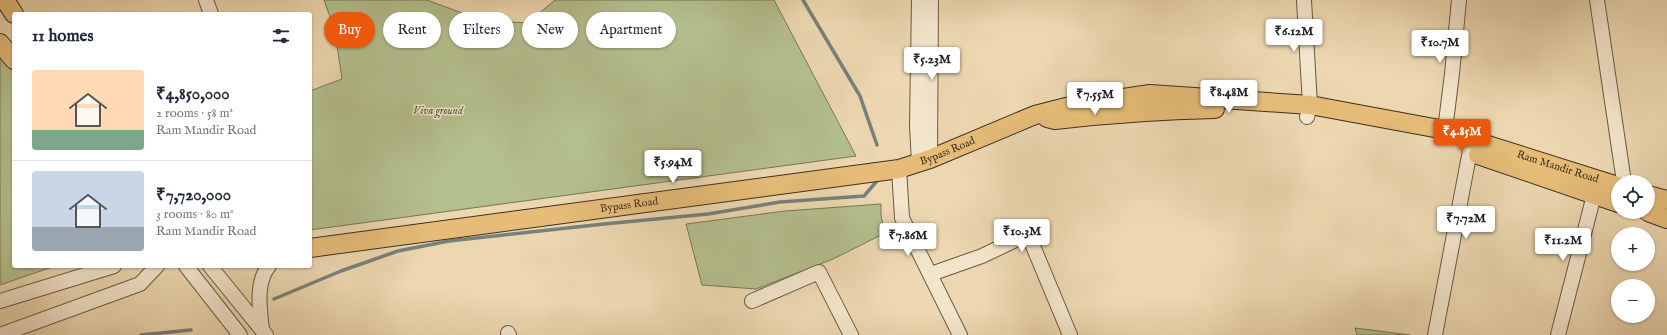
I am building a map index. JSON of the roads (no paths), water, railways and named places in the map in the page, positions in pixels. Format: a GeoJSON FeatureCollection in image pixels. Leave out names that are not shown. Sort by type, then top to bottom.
{"type":"FeatureCollection","features":[{"type":"Feature","properties":{"kind":"main road"},"geometry":{"type":"LineString","coordinates":[[4,0],[13,12]]}},
{"type":"Feature","properties":{"kind":"main road"},"geometry":{"type":"LineString","coordinates":[[0,43],[12,58]]}},
{"type":"Feature","properties":{"kind":"main road","name":"Bypass Road"},"geometry":{"type":"LineString","coordinates":[[312,248],[899,169],[924,161],[1035,115],[1070,106],[1150,94],[1308,111]]}},
{"type":"Feature","properties":{"kind":"main road"},"geometry":{"type":"LineString","coordinates":[[1035,115],[1055,120],[1118,113],[1168,110],[1231,109],[1308,111],[1471,146],[1563,184],[1611,201]]}},
{"type":"Feature","properties":{"kind":"main road","name":"Ram Mandir Road"},"geometry":{"type":"LineString","coordinates":[[1308,111],[1445,130],[1471,146],[1611,184]]}},
{"type":"Feature","properties":{"kind":"main road"},"geometry":{"type":"LineString","coordinates":[[1655,197],[1667,200]]}},
{"type":"Feature","properties":{"kind":"main road"},"geometry":{"type":"LineString","coordinates":[[1655,215],[1667,219]]}},
{"type":"Feature","properties":{"kind":"street"},"geometry":{"type":"LineString","coordinates":[[206,0],[209,12]]}},
{"type":"Feature","properties":{"kind":"street"},"geometry":{"type":"LineString","coordinates":[[919,0],[918,126],[924,161]]}},
{"type":"Feature","properties":{"kind":"street"},"geometry":{"type":"LineString","coordinates":[[924,161],[931,0]]}},
{"type":"Feature","properties":{"kind":"street"},"geometry":{"type":"LineString","coordinates":[[1304,0],[1308,111]]}},
{"type":"Feature","properties":{"kind":"street"},"geometry":{"type":"LineString","coordinates":[[1445,130],[1459,0]]}},
{"type":"Feature","properties":{"kind":"street"},"geometry":{"type":"LineString","coordinates":[[1597,0],[1623,175]]}},
{"type":"Feature","properties":{"kind":"street"},"geometry":{"type":"LineString","coordinates":[[1435,335],[1471,146]]}},
{"type":"Feature","properties":{"kind":"street"},"geometry":{"type":"LineString","coordinates":[[899,169],[902,218],[960,335]]}},
{"type":"Feature","properties":{"kind":"street"},"geometry":{"type":"LineString","coordinates":[[1558,335],[1594,195]]}},
{"type":"Feature","properties":{"kind":"street"},"geometry":{"type":"LineString","coordinates":[[931,274],[982,256],[1028,234],[1070,335]]}},
{"type":"Feature","properties":{"kind":"street"},"geometry":{"type":"LineString","coordinates":[[0,302],[108,268]]}},
{"type":"Feature","properties":{"kind":"street"},"geometry":{"type":"LineString","coordinates":[[0,335],[140,284],[155,268]]}},
{"type":"Feature","properties":{"kind":"street"},"geometry":{"type":"LineString","coordinates":[[188,268],[240,335]]}},
{"type":"Feature","properties":{"kind":"street"},"geometry":{"type":"LineString","coordinates":[[212,268],[264,332]]}},
{"type":"Feature","properties":{"kind":"street"},"geometry":{"type":"LineString","coordinates":[[264,332],[259,298],[263,279],[268,268]]}},
{"type":"Feature","properties":{"kind":"street"},"geometry":{"type":"LineString","coordinates":[[752,301],[818,272],[851,335]]}},
{"type":"Feature","properties":{"kind":"waterway"},"geometry":{"type":"LineString","coordinates":[[803,0],[860,96],[877,145]]}},
{"type":"Feature","properties":{"kind":"waterway"},"geometry":{"type":"LineString","coordinates":[[274,299],[341,271],[398,251],[449,241],[708,214],[780,202],[864,196],[877,181]]}},
{"type":"Feature","properties":{"kind":"waterway"},"geometry":{"type":"LineString","coordinates":[[141,335],[191,330]]}},
{"type":"Feature","properties":{"kind":"park label","name":"Viva ground"},"geometry":{"type":"Point","coordinates":[438,111]}}]}
